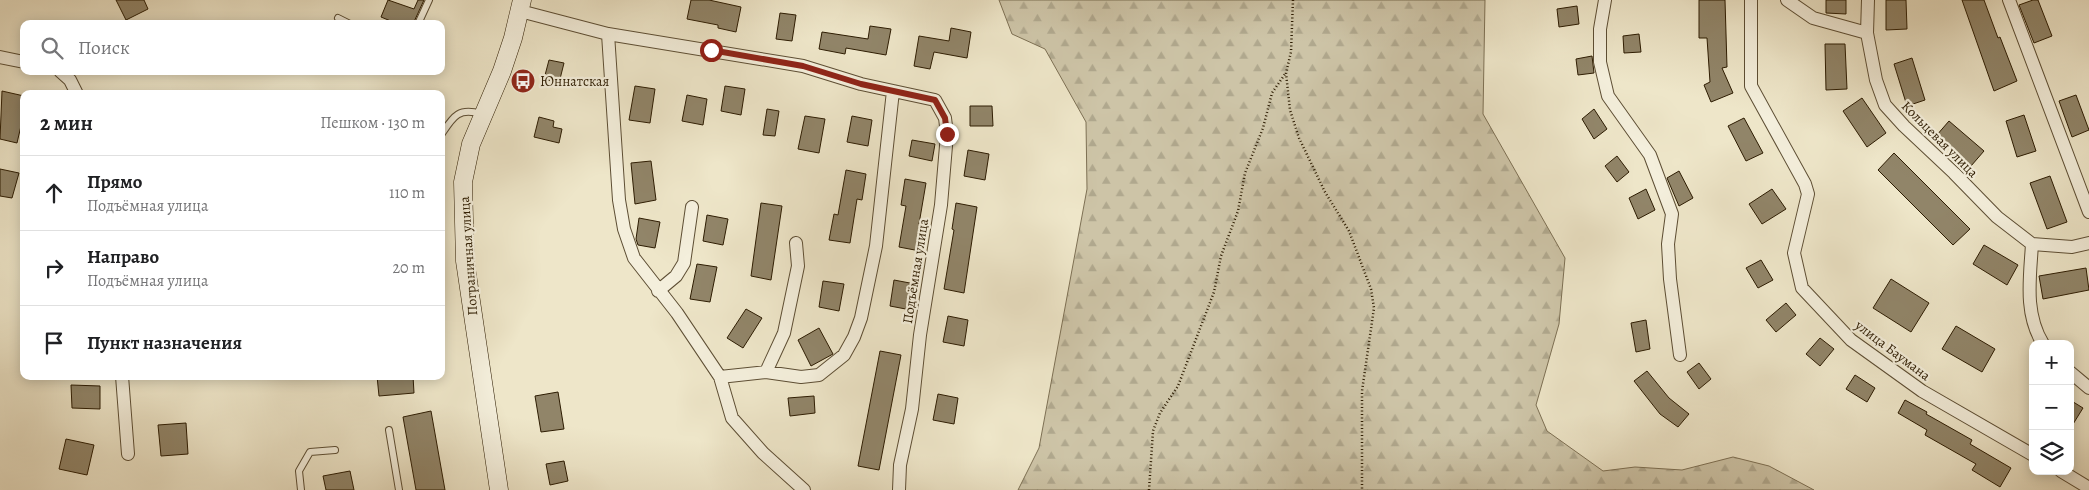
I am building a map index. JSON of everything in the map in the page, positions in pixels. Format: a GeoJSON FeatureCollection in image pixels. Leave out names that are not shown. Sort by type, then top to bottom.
{"type":"FeatureCollection","features":[{"type":"Feature","properties":{"kind":"main road","name":"Пограничная улица"},"geometry":{"type":"LineString","coordinates":[[498,490],[466,261],[463,182],[466,162],[482,114],[502,71],[521,3]]}},
{"type":"Feature","properties":{"kind":"street"},"geometry":{"type":"LineString","coordinates":[[1606,0],[1600,29],[1600,62],[1608,96],[1650,155],[1672,214],[1668,244],[1670,279],[1680,355]]}},
{"type":"Feature","properties":{"kind":"street","name":"улица Баумана"},"geometry":{"type":"LineString","coordinates":[[1751,0],[1751,86],[1806,184],[1808,194],[1794,253],[1802,288],[1851,340],[1859,346],[1922,391],[2029,453]]}},
{"type":"Feature","properties":{"kind":"street"},"geometry":{"type":"LineString","coordinates":[[1787,0],[1813,18],[1867,33]]}},
{"type":"Feature","properties":{"kind":"street","name":"Кольцевая улица"},"geometry":{"type":"LineString","coordinates":[[1868,0],[1867,33],[1876,80],[1885,105],[1996,217],[2032,244]]}},
{"type":"Feature","properties":{"kind":"street"},"geometry":{"type":"LineString","coordinates":[[2009,0],[2089,212]]}},
{"type":"Feature","properties":{"kind":"street","name":"Подъёмная улица"},"geometry":{"type":"LineString","coordinates":[[521,3],[608,34],[803,66],[893,91],[935,100],[945,118],[947,134],[941,205],[920,335],[912,409],[900,465],[899,490]]}},
{"type":"Feature","properties":{"kind":"street"},"geometry":{"type":"LineString","coordinates":[[608,34],[619,200],[624,229],[634,258],[677,313],[720,377],[732,418],[763,454],[804,490]]}},
{"type":"Feature","properties":{"kind":"street"},"geometry":{"type":"LineString","coordinates":[[0,57],[20,61]]}},
{"type":"Feature","properties":{"kind":"street"},"geometry":{"type":"LineString","coordinates":[[64,75],[70,80],[75,90]]}},
{"type":"Feature","properties":{"kind":"street"},"geometry":{"type":"LineString","coordinates":[[720,377],[766,372],[801,378],[819,375],[844,355],[854,337],[861,318],[876,246],[893,91]]}},
{"type":"Feature","properties":{"kind":"street"},"geometry":{"type":"LineString","coordinates":[[658,291],[676,276],[684,263],[692,208]]}},
{"type":"Feature","properties":{"kind":"street"},"geometry":{"type":"LineString","coordinates":[[766,372],[784,333],[798,266],[796,243]]}},
{"type":"Feature","properties":{"kind":"street"},"geometry":{"type":"LineString","coordinates":[[2041,340],[2030,310],[2029,289],[2032,244],[2072,247],[2089,243]]}},
{"type":"Feature","properties":{"kind":"street"},"geometry":{"type":"LineString","coordinates":[[2074,375],[2089,388]]}},
{"type":"Feature","properties":{"kind":"street"},"geometry":{"type":"LineString","coordinates":[[122,380],[128,454]]}},
{"type":"Feature","properties":{"kind":"street"},"geometry":{"type":"LineString","coordinates":[[2067,475],[2089,488]]}},
{"type":"Feature","properties":{"kind":"lane"},"geometry":{"type":"LineString","coordinates":[[420,20],[429,0]]}},
{"type":"Feature","properties":{"kind":"lane"},"geometry":{"type":"LineString","coordinates":[[338,18],[342,20]]}},
{"type":"Feature","properties":{"kind":"lane"},"geometry":{"type":"LineString","coordinates":[[445,129],[453,118],[461,112],[470,110],[482,114]]}},
{"type":"Feature","properties":{"kind":"lane"},"geometry":{"type":"LineString","coordinates":[[388,430],[399,490]]}},
{"type":"Feature","properties":{"kind":"lane"},"geometry":{"type":"LineString","coordinates":[[301,490],[299,471],[310,452],[335,450]]}},
{"type":"Feature","properties":{"kind":"path"},"geometry":{"type":"LineString","coordinates":[[1293,0],[1291,52],[1286,73],[1290,110],[1299,138],[1325,192],[1349,231],[1371,289],[1374,308],[1362,390],[1362,490]]}},
{"type":"Feature","properties":{"kind":"path"},"geometry":{"type":"LineString","coordinates":[[1149,490],[1154,430],[1160,413],[1178,386],[1214,292],[1222,256],[1238,211],[1245,173],[1263,128],[1272,93],[1286,73]]}},
{"type":"Feature","properties":{"kind":"green space"},"geometry":{"type":"Polygon","coordinates":[[[999,0],[1485,0],[1483,114],[1565,258],[1559,324],[1536,405],[1547,431],[1603,471],[1635,467],[1682,470],[1733,457],[1769,466],[1814,490],[1018,490],[1039,448],[1087,189],[1086,122],[1045,49],[1012,34],[999,0]]]}},
{"type":"Feature","properties":{"kind":"building"},"geometry":{"type":"Polygon","coordinates":[[[116,0],[144,0],[148,9],[126,20],[116,0]]]}},
{"type":"Feature","properties":{"kind":"building"},"geometry":{"type":"Polygon","coordinates":[[[388,0],[414,9],[418,0],[424,0],[415,20],[388,20],[381,17],[388,0]]]}},
{"type":"Feature","properties":{"kind":"building"},"geometry":{"type":"Polygon","coordinates":[[[691,0],[709,0],[741,7],[736,32],[718,28],[718,25],[687,19],[691,0]]]}},
{"type":"Feature","properties":{"kind":"building"},"geometry":{"type":"Polygon","coordinates":[[[1699,0],[1725,0],[1727,67],[1722,68],[1733,93],[1711,102],[1704,85],[1710,82],[1707,38],[1699,38],[1699,0]]]}},
{"type":"Feature","properties":{"kind":"building"},"geometry":{"type":"Polygon","coordinates":[[[1826,0],[1846,0],[1846,14],[1826,13],[1826,0]]]}},
{"type":"Feature","properties":{"kind":"building"},"geometry":{"type":"Polygon","coordinates":[[[1886,0],[1906,0],[1907,29],[1886,30],[1886,0]]]}},
{"type":"Feature","properties":{"kind":"building"},"geometry":{"type":"Polygon","coordinates":[[[1962,0],[1984,0],[2017,81],[1994,91],[1962,0]]]}},
{"type":"Feature","properties":{"kind":"building"},"geometry":{"type":"Polygon","coordinates":[[[2038,0],[2052,36],[2034,43],[2019,5],[2038,0]]]}},
{"type":"Feature","properties":{"kind":"building"},"geometry":{"type":"Polygon","coordinates":[[[1577,6],[1579,24],[1559,27],[1557,9],[1577,6]]]}},
{"type":"Feature","properties":{"kind":"building"},"geometry":{"type":"Polygon","coordinates":[[[780,13],[796,15],[792,41],[776,39],[780,13]]]}},
{"type":"Feature","properties":{"kind":"building"},"geometry":{"type":"Polygon","coordinates":[[[870,26],[891,29],[886,55],[846,48],[845,54],[819,49],[822,32],[868,39],[870,26]]]}},
{"type":"Feature","properties":{"kind":"building"},"geometry":{"type":"Polygon","coordinates":[[[951,28],[971,32],[967,58],[934,52],[930,69],[914,66],[919,36],[949,41],[951,28]]]}},
{"type":"Feature","properties":{"kind":"building"},"geometry":{"type":"Polygon","coordinates":[[[1639,34],[1641,52],[1624,53],[1623,36],[1639,34]]]}},
{"type":"Feature","properties":{"kind":"building"},"geometry":{"type":"Polygon","coordinates":[[[1825,44],[1845,44],[1847,89],[1826,90],[1825,44]]]}},
{"type":"Feature","properties":{"kind":"building"},"geometry":{"type":"Polygon","coordinates":[[[1592,56],[1594,73],[1578,75],[1576,59],[1592,56]]]}},
{"type":"Feature","properties":{"kind":"building"},"geometry":{"type":"Polygon","coordinates":[[[1912,58],[1925,100],[1907,106],[1894,64],[1912,58]]]}},
{"type":"Feature","properties":{"kind":"building"},"geometry":{"type":"Polygon","coordinates":[[[549,60],[564,63],[559,83],[544,79],[549,60]]]}},
{"type":"Feature","properties":{"kind":"building"},"geometry":{"type":"Polygon","coordinates":[[[635,86],[655,89],[650,123],[629,120],[635,86]]]}},
{"type":"Feature","properties":{"kind":"building"},"geometry":{"type":"Polygon","coordinates":[[[725,86],[745,89],[741,115],[721,111],[725,86]]]}},
{"type":"Feature","properties":{"kind":"building"},"geometry":{"type":"Polygon","coordinates":[[[2,91],[20,95],[20,130],[17,143],[0,139],[2,91]]]}},
{"type":"Feature","properties":{"kind":"building"},"geometry":{"type":"Polygon","coordinates":[[[687,95],[707,99],[703,125],[682,121],[687,95]]]}},
{"type":"Feature","properties":{"kind":"building"},"geometry":{"type":"Polygon","coordinates":[[[2076,95],[2089,130],[2072,137],[2059,101],[2076,95]]]}},
{"type":"Feature","properties":{"kind":"building"},"geometry":{"type":"Polygon","coordinates":[[[1862,98],[1886,133],[1867,147],[1843,111],[1862,98]]]}},
{"type":"Feature","properties":{"kind":"building"},"geometry":{"type":"Polygon","coordinates":[[[970,106],[992,106],[993,126],[970,126],[970,106]]]}},
{"type":"Feature","properties":{"kind":"building"},"geometry":{"type":"Polygon","coordinates":[[[767,109],[779,111],[775,136],[763,135],[767,109]]]}},
{"type":"Feature","properties":{"kind":"building"},"geometry":{"type":"Polygon","coordinates":[[[1594,109],[1607,129],[1594,139],[1582,119],[1594,109]]]}},
{"type":"Feature","properties":{"kind":"building"},"geometry":{"type":"Polygon","coordinates":[[[2024,115],[2036,151],[2017,157],[2006,121],[2024,115]]]}},
{"type":"Feature","properties":{"kind":"building"},"geometry":{"type":"Polygon","coordinates":[[[805,116],[825,119],[819,153],[798,149],[805,116]]]}},
{"type":"Feature","properties":{"kind":"building"},"geometry":{"type":"Polygon","coordinates":[[[852,116],[872,120],[868,146],[847,142],[852,116]]]}},
{"type":"Feature","properties":{"kind":"building"},"geometry":{"type":"Polygon","coordinates":[[[539,117],[554,121],[553,127],[562,129],[559,143],[534,137],[539,117]]]}},
{"type":"Feature","properties":{"kind":"building"},"geometry":{"type":"Polygon","coordinates":[[[1744,118],[1763,153],[1746,161],[1728,126],[1744,118]]]}},
{"type":"Feature","properties":{"kind":"building"},"geometry":{"type":"Polygon","coordinates":[[[1949,121],[1984,151],[1971,166],[1936,136],[1949,121]]]}},
{"type":"Feature","properties":{"kind":"building"},"geometry":{"type":"Polygon","coordinates":[[[912,140],[935,144],[932,161],[909,156],[912,140]]]}},
{"type":"Feature","properties":{"kind":"building"},"geometry":{"type":"Polygon","coordinates":[[[968,150],[989,154],[985,180],[964,176],[968,150]]]}},
{"type":"Feature","properties":{"kind":"building"},"geometry":{"type":"Polygon","coordinates":[[[1894,153],[1970,229],[1953,245],[1878,170],[1894,153]]]}},
{"type":"Feature","properties":{"kind":"building"},"geometry":{"type":"Polygon","coordinates":[[[1617,156],[1629,172],[1617,182],[1605,166],[1617,156]]]}},
{"type":"Feature","properties":{"kind":"building"},"geometry":{"type":"Polygon","coordinates":[[[651,161],[656,200],[635,204],[631,163],[651,161]]]}},
{"type":"Feature","properties":{"kind":"building"},"geometry":{"type":"Polygon","coordinates":[[[0,169],[19,173],[12,198],[0,196],[0,169]]]}},
{"type":"Feature","properties":{"kind":"building"},"geometry":{"type":"Polygon","coordinates":[[[846,170],[866,174],[862,200],[857,199],[850,243],[829,240],[834,214],[838,215],[846,170]]]}},
{"type":"Feature","properties":{"kind":"building"},"geometry":{"type":"Polygon","coordinates":[[[1679,171],[1693,198],[1679,206],[1667,178],[1679,171]]]}},
{"type":"Feature","properties":{"kind":"building"},"geometry":{"type":"Polygon","coordinates":[[[2050,176],[2067,222],[2047,229],[2030,183],[2050,176]]]}},
{"type":"Feature","properties":{"kind":"building"},"geometry":{"type":"Polygon","coordinates":[[[905,179],[926,183],[919,224],[924,225],[920,251],[899,247],[906,206],[901,205],[905,179]]]}},
{"type":"Feature","properties":{"kind":"building"},"geometry":{"type":"Polygon","coordinates":[[[1646,189],[1655,210],[1638,219],[1629,198],[1646,189]]]}},
{"type":"Feature","properties":{"kind":"building"},"geometry":{"type":"Polygon","coordinates":[[[1772,189],[1786,209],[1762,224],[1749,204],[1772,189]]]}},
{"type":"Feature","properties":{"kind":"building"},"geometry":{"type":"Polygon","coordinates":[[[761,203],[782,206],[771,280],[751,276],[761,203]]]}},
{"type":"Feature","properties":{"kind":"building"},"geometry":{"type":"Polygon","coordinates":[[[956,203],[977,207],[964,293],[944,289],[954,230],[952,229],[956,203]]]}},
{"type":"Feature","properties":{"kind":"building"},"geometry":{"type":"Polygon","coordinates":[[[707,215],[728,219],[723,245],[703,241],[707,215]]]}},
{"type":"Feature","properties":{"kind":"building"},"geometry":{"type":"Polygon","coordinates":[[[639,218],[660,222],[655,248],[638,245],[636,239],[639,218]]]}},
{"type":"Feature","properties":{"kind":"building"},"geometry":{"type":"Polygon","coordinates":[[[1984,245],[2018,265],[2007,285],[1973,264],[1984,245]]]}},
{"type":"Feature","properties":{"kind":"building"},"geometry":{"type":"Polygon","coordinates":[[[1761,260],[1773,280],[1758,288],[1746,268],[1761,260]]]}},
{"type":"Feature","properties":{"kind":"building"},"geometry":{"type":"Polygon","coordinates":[[[697,264],[717,267],[710,302],[690,299],[697,264]]]}},
{"type":"Feature","properties":{"kind":"building"},"geometry":{"type":"Polygon","coordinates":[[[2086,268],[2089,290],[2043,299],[2039,276],[2086,268]]]}},
{"type":"Feature","properties":{"kind":"building"},"geometry":{"type":"Polygon","coordinates":[[[1891,279],[1929,303],[1911,332],[1873,308],[1891,279]]]}},
{"type":"Feature","properties":{"kind":"building"},"geometry":{"type":"Polygon","coordinates":[[[894,280],[915,284],[911,310],[890,306],[894,280]]]}},
{"type":"Feature","properties":{"kind":"building"},"geometry":{"type":"Polygon","coordinates":[[[823,281],[844,284],[839,311],[819,307],[823,281]]]}},
{"type":"Feature","properties":{"kind":"building"},"geometry":{"type":"Polygon","coordinates":[[[1786,303],[1796,315],[1776,332],[1766,320],[1786,303]]]}},
{"type":"Feature","properties":{"kind":"building"},"geometry":{"type":"Polygon","coordinates":[[[746,309],[762,318],[743,348],[727,338],[746,309]]]}},
{"type":"Feature","properties":{"kind":"building"},"geometry":{"type":"Polygon","coordinates":[[[948,316],[968,320],[964,346],[943,342],[948,316]]]}},
{"type":"Feature","properties":{"kind":"building"},"geometry":{"type":"Polygon","coordinates":[[[1646,320],[1650,349],[1636,352],[1631,323],[1646,320]]]}},
{"type":"Feature","properties":{"kind":"building"},"geometry":{"type":"Polygon","coordinates":[[[1956,326],[1995,349],[1982,372],[1942,349],[1956,326]]]}},
{"type":"Feature","properties":{"kind":"building"},"geometry":{"type":"Polygon","coordinates":[[[819,328],[833,354],[811,366],[798,340],[819,328]]]}},
{"type":"Feature","properties":{"kind":"building"},"geometry":{"type":"Polygon","coordinates":[[[1820,338],[1834,349],[1820,366],[1806,354],[1820,338]]]}},
{"type":"Feature","properties":{"kind":"building"},"geometry":{"type":"Polygon","coordinates":[[[880,351],[901,355],[879,470],[858,466],[880,351]]]}},
{"type":"Feature","properties":{"kind":"building"},"geometry":{"type":"Polygon","coordinates":[[[1699,363],[1711,379],[1699,389],[1687,372],[1699,363]]]}},
{"type":"Feature","properties":{"kind":"building"},"geometry":{"type":"Polygon","coordinates":[[[1647,371],[1669,398],[1689,414],[1678,427],[1660,414],[1634,381],[1647,371]]]}},
{"type":"Feature","properties":{"kind":"building"},"geometry":{"type":"Polygon","coordinates":[[[1855,375],[1875,388],[1867,402],[1846,389],[1855,375]]]}},
{"type":"Feature","properties":{"kind":"building"},"geometry":{"type":"Polygon","coordinates":[[[377,380],[413,380],[414,393],[379,396],[377,380]]]}},
{"type":"Feature","properties":{"kind":"building"},"geometry":{"type":"Polygon","coordinates":[[[71,385],[100,386],[100,409],[72,408],[71,385]]]}},
{"type":"Feature","properties":{"kind":"building"},"geometry":{"type":"Polygon","coordinates":[[[558,392],[564,429],[541,432],[535,396],[558,392]]]}},
{"type":"Feature","properties":{"kind":"building"},"geometry":{"type":"Polygon","coordinates":[[[938,394],[958,398],[954,424],[933,420],[938,394]]]}},
{"type":"Feature","properties":{"kind":"building"},"geometry":{"type":"Polygon","coordinates":[[[814,396],[815,413],[790,416],[788,398],[814,396]]]}},
{"type":"Feature","properties":{"kind":"building"},"geometry":{"type":"Polygon","coordinates":[[[1905,400],[1972,440],[1970,444],[2011,468],[2000,487],[1972,470],[1976,464],[1925,435],[1927,430],[1898,413],[1905,400]]]}},
{"type":"Feature","properties":{"kind":"building"},"geometry":{"type":"Polygon","coordinates":[[[2074,402],[2083,408],[2074,423],[2074,402]]]}},
{"type":"Feature","properties":{"kind":"building"},"geometry":{"type":"Polygon","coordinates":[[[431,411],[445,490],[416,490],[403,417],[431,411]]]}},
{"type":"Feature","properties":{"kind":"building"},"geometry":{"type":"Polygon","coordinates":[[[186,423],[188,454],[161,456],[158,425],[186,423]]]}},
{"type":"Feature","properties":{"kind":"building"},"geometry":{"type":"Polygon","coordinates":[[[66,439],[94,445],[87,475],[59,469],[66,439]]]}},
{"type":"Feature","properties":{"kind":"building"},"geometry":{"type":"Polygon","coordinates":[[[564,461],[568,481],[550,485],[546,464],[564,461]]]}},
{"type":"Feature","properties":{"kind":"building"},"geometry":{"type":"Polygon","coordinates":[[[350,471],[354,490],[326,490],[323,476],[350,471]]]}},
{"type":"Feature","properties":{"kind":"place","name":"Юннатская"},"geometry":{"type":"Point","coordinates":[523,81]}},
{"type":"Feature","properties":{"kind":"route"},"geometry":{"type":"LineString","coordinates":[[711,50],[803,66],[861,84],[935,100],[945,118],[947,134]]}}]}
